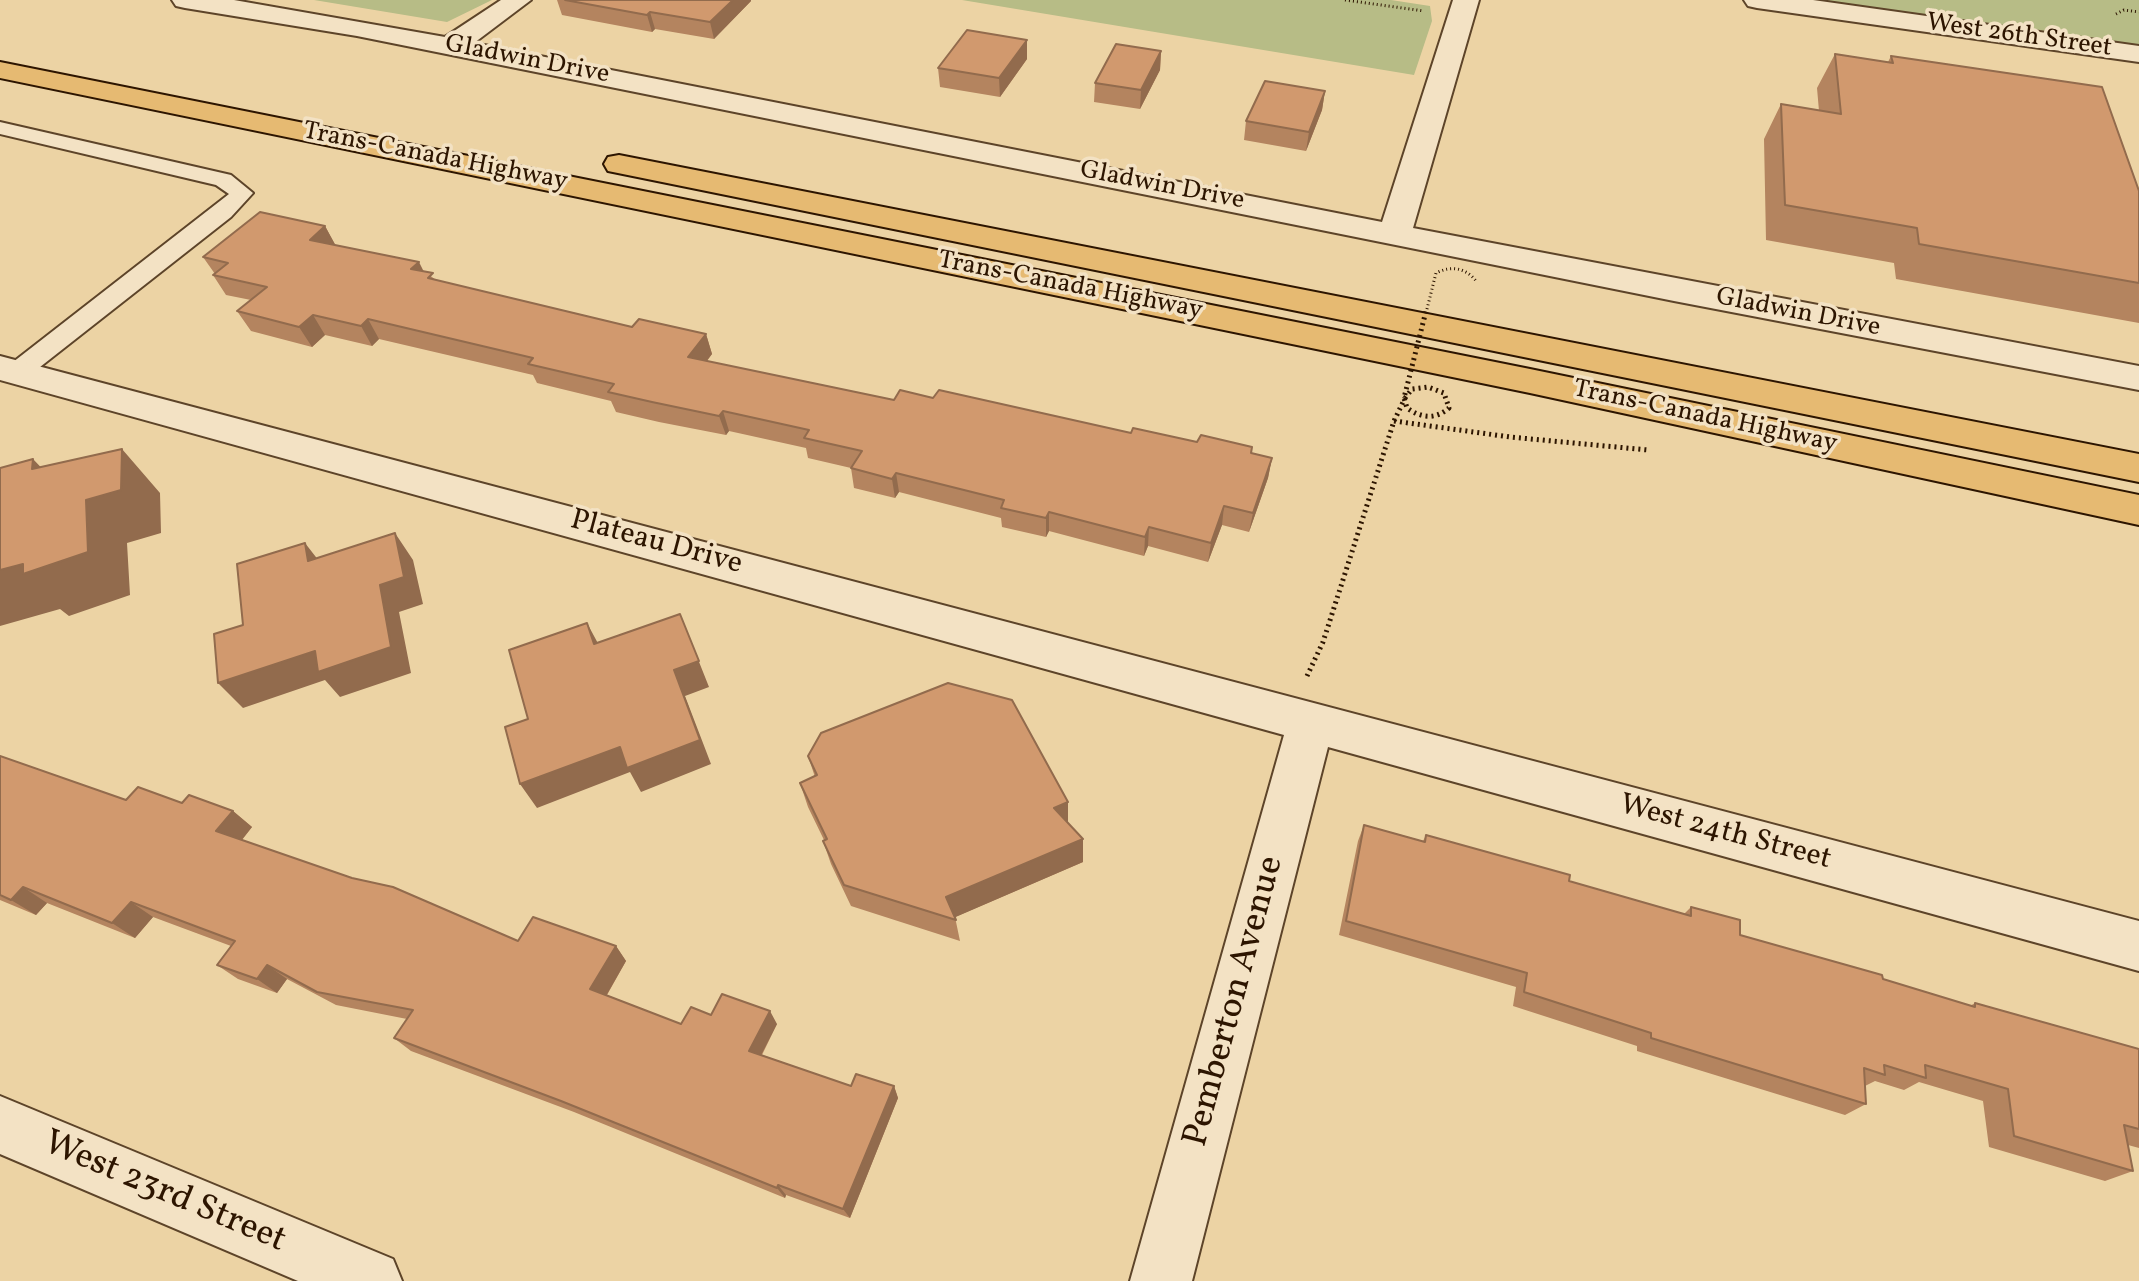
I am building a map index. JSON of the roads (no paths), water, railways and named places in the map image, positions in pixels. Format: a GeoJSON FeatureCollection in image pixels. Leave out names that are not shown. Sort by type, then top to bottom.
{"type":"FeatureCollection","features":[{"type":"Feature","properties":{"kind":"highway","name":"Trans-Canada Highway"},"geometry":{"type":"LineString","coordinates":[[0,42],[2139,468]]}},
{"type":"Feature","properties":{"kind":"highway","name":"Trans-Canada Highway"},"geometry":{"type":"LineString","coordinates":[[0,70],[1530,381],[2139,510]]}},
{"type":"Feature","properties":{"kind":"highway"},"geometry":{"type":"LineString","coordinates":[[0,85],[388,149]]}},
{"type":"Feature","properties":{"kind":"street","name":"Gladwin Drive"},"geometry":{"type":"LineString","coordinates":[[185,0],[281,7],[451,46],[1674,290],[2139,378]]}},
{"type":"Feature","properties":{"kind":"street"},"geometry":{"type":"LineString","coordinates":[[451,46],[518,0]]}},
{"type":"Feature","properties":{"kind":"street","name":"West 26th Street"},"geometry":{"type":"LineString","coordinates":[[1757,0],[2139,54]]}},
{"type":"Feature","properties":{"kind":"street"},"geometry":{"type":"LineString","coordinates":[[1396,234],[1399,213],[1463,8]]}},
{"type":"Feature","properties":{"kind":"street","name":"Plateau Drive"},"geometry":{"type":"LineString","coordinates":[[6,375],[1311,722]]}},
{"type":"Feature","properties":{"kind":"street","name":"West 24th Street"},"geometry":{"type":"LineString","coordinates":[[1311,722],[2139,946]]}},
{"type":"Feature","properties":{"kind":"street","name":"Pemberton Avenue"},"geometry":{"type":"LineString","coordinates":[[1161,1281],[1311,722]]}},
{"type":"Feature","properties":{"kind":"street","name":"West 23rd Street"},"geometry":{"type":"LineString","coordinates":[[0,1125],[371,1281]]}},
{"type":"Feature","properties":{"kind":"lane"},"geometry":{"type":"LineString","coordinates":[[0,128],[223,180],[242,193],[223,212],[6,375]]}}]}
